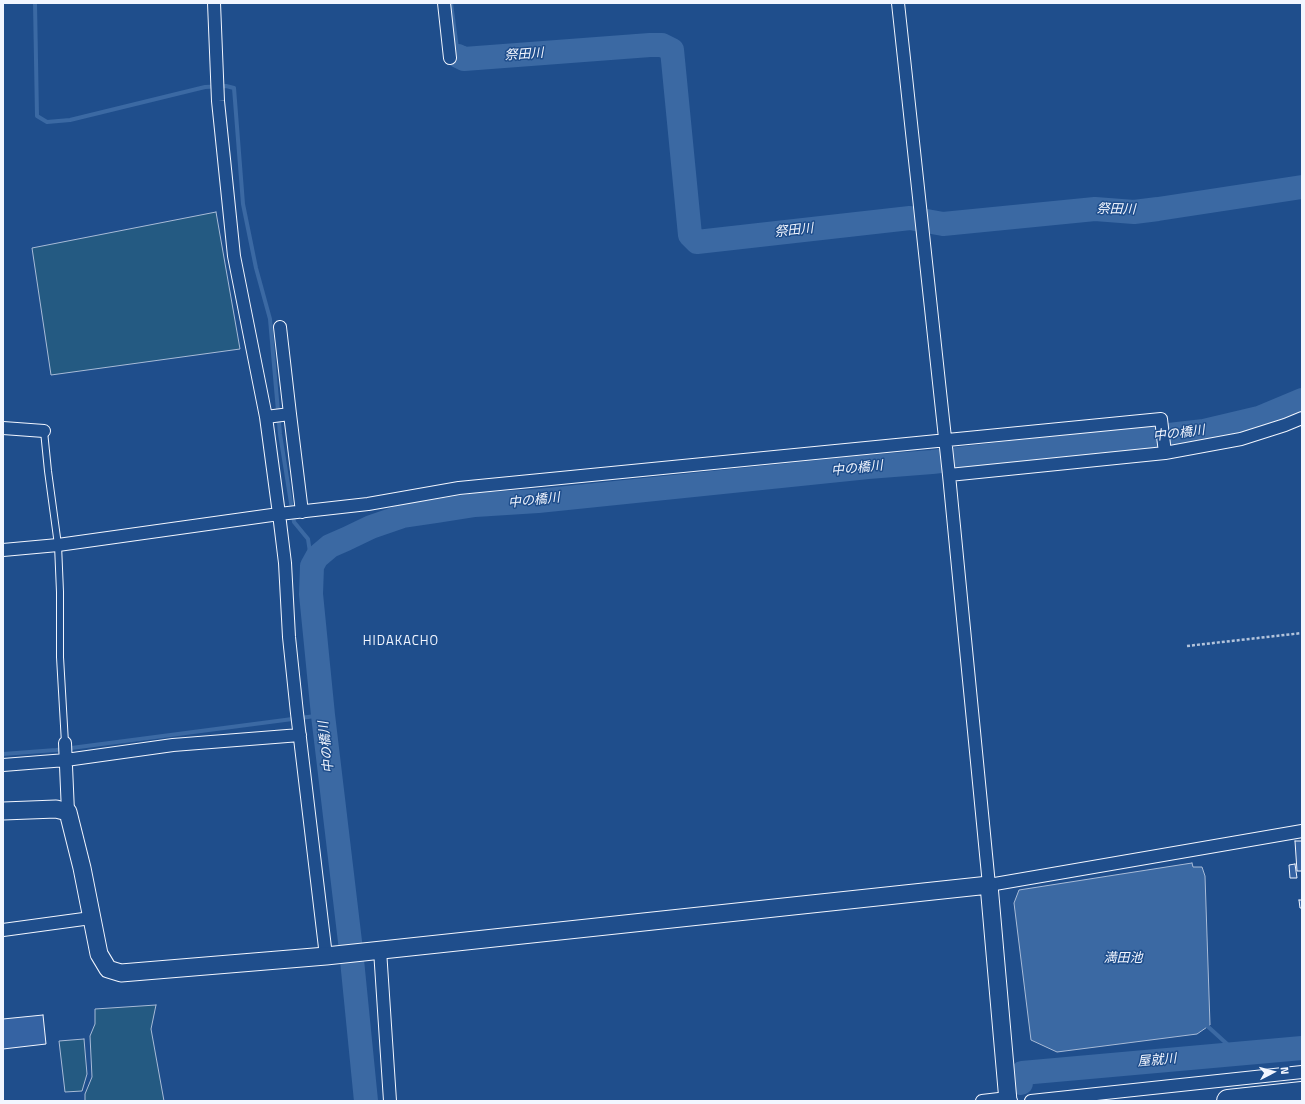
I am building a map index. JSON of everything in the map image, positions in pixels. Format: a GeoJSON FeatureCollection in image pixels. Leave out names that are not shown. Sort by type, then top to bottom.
{"type":"FeatureCollection","features":[{"type":"Feature","properties":{"kind":"highway"},"geometry":{"type":"LineString","coordinates":[[1228,1101],[1302,1093]]}},
{"type":"Feature","properties":{"kind":"highway"},"geometry":{"type":"LineString","coordinates":[[1264,1101],[1302,1097]]}},
{"type":"Feature","properties":{"kind":"street"},"geometry":{"type":"LineString","coordinates":[[214,3],[218,101],[234,256],[268,416],[291,513]]}},
{"type":"Feature","properties":{"kind":"street"},"geometry":{"type":"LineString","coordinates":[[444,3],[450,58]]}},
{"type":"Feature","properties":{"kind":"street"},"geometry":{"type":"LineString","coordinates":[[898,3],[946,442],[1009,1101],[999,1099],[982,1101]]}},
{"type":"Feature","properties":{"kind":"street"},"geometry":{"type":"LineString","coordinates":[[280,327],[287,415],[291,513],[285,563],[289,637],[299,731],[335,955]]}},
{"type":"Feature","properties":{"kind":"street"},"geometry":{"type":"LineString","coordinates":[[268,416],[287,415]]}},
{"type":"Feature","properties":{"kind":"street"},"geometry":{"type":"LineString","coordinates":[[949,474],[1165,451],[1240,438],[1285,425],[1302,418]]}},
{"type":"Feature","properties":{"kind":"street"},"geometry":{"type":"LineString","coordinates":[[3,550],[58,545],[368,504],[459,488],[946,442],[1161,419],[1165,451]]}},
{"type":"Feature","properties":{"kind":"street"},"geometry":{"type":"LineString","coordinates":[[3,428],[44,431]]}},
{"type":"Feature","properties":{"kind":"street"},"geometry":{"type":"LineString","coordinates":[[3,765],[66,753],[173,745],[299,731]]}},
{"type":"Feature","properties":{"kind":"street"},"geometry":{"type":"LineString","coordinates":[[66,753],[68,812],[82,868],[99,954],[108,969],[121,972],[335,955],[989,886],[1302,831]]}},
{"type":"Feature","properties":{"kind":"street"},"geometry":{"type":"LineString","coordinates":[[3,812],[56,809],[68,812]]}},
{"type":"Feature","properties":{"kind":"street"},"geometry":{"type":"LineString","coordinates":[[3,930],[91,918]]}},
{"type":"Feature","properties":{"kind":"street"},"geometry":{"type":"LineString","coordinates":[[374,951],[390,1101]]}},
{"type":"Feature","properties":{"kind":"street"},"geometry":{"type":"LineString","coordinates":[[1032,1101],[1302,1072]]}},
{"type":"Feature","properties":{"kind":"lane"},"geometry":{"type":"LineString","coordinates":[[44,431],[58,545],[60,657],[66,753]]}},
{"type":"Feature","properties":{"kind":"path"},"geometry":{"type":"LineString","coordinates":[[1187,646],[1302,633]]}},
{"type":"Feature","properties":{"kind":"shaded area"},"geometry":{"type":"Polygon","coordinates":[[[216,212],[240,349],[51,375],[32,248],[216,212]]]}},
{"type":"Feature","properties":{"kind":"shaded area"},"geometry":{"type":"Polygon","coordinates":[[[156,1005],[151,1029],[164,1101],[85,1101],[85,1094],[92,1077],[90,1036],[95,1024],[95,1009],[156,1005]]]}},
{"type":"Feature","properties":{"kind":"shaded area"},"geometry":{"type":"Polygon","coordinates":[[[84,1039],[87,1074],[82,1091],[65,1092],[59,1041],[84,1039]]]}},
{"type":"Feature","properties":{"kind":"water","name":"満田池"},"geometry":{"type":"Polygon","coordinates":[[[1192,863],[1193,867],[1202,867],[1205,876],[1210,1025],[1197,1034],[1057,1052],[1031,1040],[1014,903],[1019,890],[1192,863]]]}},
{"type":"Feature","properties":{"kind":"building"},"geometry":{"type":"Polygon","coordinates":[[[1295,841],[1302,841],[1302,871],[1297,871],[1295,841]]]}},
{"type":"Feature","properties":{"kind":"building"},"geometry":{"type":"Polygon","coordinates":[[[1295,864],[1297,878],[1290,878],[1289,865],[1295,864]]]}},
{"type":"Feature","properties":{"kind":"building"},"geometry":{"type":"Polygon","coordinates":[[[1299,900],[1302,900],[1302,908],[1300,908],[1299,900]]]}},
{"type":"Feature","properties":{"kind":"building"},"geometry":{"type":"Polygon","coordinates":[[[43,1015],[46,1044],[3,1049],[3,1019],[43,1015]]]}},
{"type":"Feature","properties":{"kind":"waterway"},"geometry":{"type":"LineString","coordinates":[[35,3],[37,116],[47,122],[70,120],[205,87],[226,86],[234,88],[243,204],[256,268],[270,319],[280,434],[294,522],[308,539],[312,566]]}},
{"type":"Feature","properties":{"kind":"waterway"},"geometry":{"type":"LineString","coordinates":[[451,3],[458,56]]}},
{"type":"Feature","properties":{"kind":"waterway","name":"祭田川"},"geometry":{"type":"LineString","coordinates":[[458,56],[464,59],[650,45],[662,45],[672,50],[690,235],[697,242],[910,218],[943,224],[1095,209],[1134,212],[1302,187]]}},
{"type":"Feature","properties":{"kind":"waterway","name":"中の橋川"},"geometry":{"type":"LineString","coordinates":[[366,1101],[351,950],[323,715],[311,594],[312,566],[317,557],[330,546],[371,527],[403,516],[475,505],[538,501],[868,467],[932,462],[1204,431],[1259,418],[1302,400]]}},
{"type":"Feature","properties":{"kind":"waterway"},"geometry":{"type":"LineString","coordinates":[[3,754],[56,750],[323,715]]}},
{"type":"Feature","properties":{"kind":"waterway"},"geometry":{"type":"LineString","coordinates":[[1204,1023],[1237,1053]]}},
{"type":"Feature","properties":{"kind":"waterway","name":"屋就川"},"geometry":{"type":"LineString","coordinates":[[1021,1083],[1022,1073],[1302,1048]]}},
{"type":"Feature","properties":{"kind":"district","name":"HIDAKACHO"},"geometry":{"type":"Point","coordinates":[401,642]}}]}
